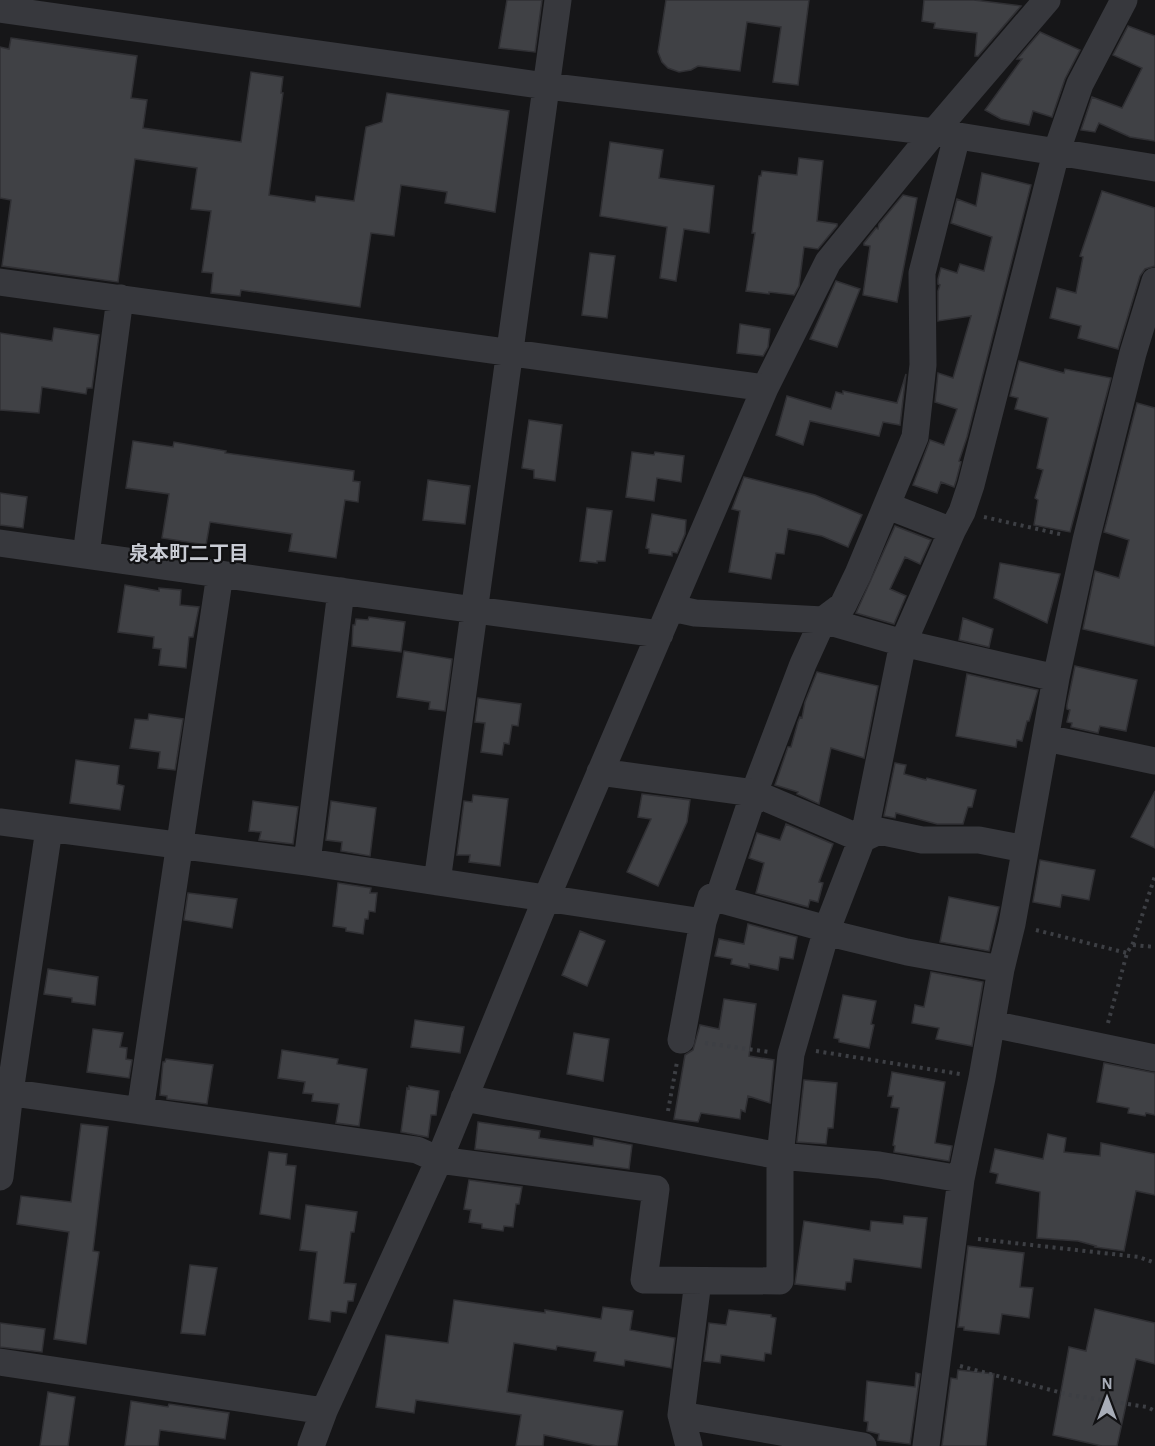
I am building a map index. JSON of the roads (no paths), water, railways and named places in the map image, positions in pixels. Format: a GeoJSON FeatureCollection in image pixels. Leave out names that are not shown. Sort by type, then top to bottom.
{"type":"FeatureCollection","features":[{"type":"Feature","properties":{"kind":"street"},"geometry":{"type":"LineString","coordinates":[[437,882],[558,0]]}},
{"type":"Feature","properties":{"kind":"street"},"geometry":{"type":"LineString","coordinates":[[310,1446],[439,1160],[546,899],[765,388],[828,262],[945,134],[1047,0]]}},
{"type":"Feature","properties":{"kind":"street"},"geometry":{"type":"LineString","coordinates":[[5,1092],[417,1150],[439,1160],[656,1189],[644,1280],[780,1281],[780,1156],[791,1054],[827,929],[862,838],[903,643],[957,522],[1056,153],[1080,84],[1124,0]]}},
{"type":"Feature","properties":{"kind":"street"},"geometry":{"type":"LineString","coordinates":[[0,9],[546,86],[945,134],[1155,168]]}},
{"type":"Feature","properties":{"kind":"street"},"geometry":{"type":"LineString","coordinates":[[718,899],[754,793],[803,664],[823,620],[843,605],[888,506],[915,437],[923,365],[922,273],[945,134]]}},
{"type":"Feature","properties":{"kind":"street"},"geometry":{"type":"LineString","coordinates":[[926,1446],[961,1179],[1001,969],[1012,924],[1056,678],[1086,540],[1133,353],[1155,281]]}},
{"type":"Feature","properties":{"kind":"street"},"geometry":{"type":"LineString","coordinates":[[0,282],[765,388]]}},
{"type":"Feature","properties":{"kind":"street"},"geometry":{"type":"LineString","coordinates":[[86,555],[120,298]]}},
{"type":"Feature","properties":{"kind":"street"},"geometry":{"type":"LineString","coordinates":[[888,506],[957,522]]}},
{"type":"Feature","properties":{"kind":"street"},"geometry":{"type":"LineString","coordinates":[[0,543],[660,634]]}},
{"type":"Feature","properties":{"kind":"street"},"geometry":{"type":"LineString","coordinates":[[140,1111],[220,574]]}},
{"type":"Feature","properties":{"kind":"street"},"geometry":{"type":"LineString","coordinates":[[307,862],[341,591]]}},
{"type":"Feature","properties":{"kind":"street"},"geometry":{"type":"LineString","coordinates":[[672,608],[695,612],[823,620],[903,643],[1056,678]]}},
{"type":"Feature","properties":{"kind":"street"},"geometry":{"type":"LineString","coordinates":[[1046,738],[1155,762]]}},
{"type":"Feature","properties":{"kind":"street"},"geometry":{"type":"LineString","coordinates":[[600,772],[754,793],[862,838],[879,831],[922,840],[979,840],[1025,849]]}},
{"type":"Feature","properties":{"kind":"street"},"geometry":{"type":"LineString","coordinates":[[0,822],[307,862],[703,922]]}},
{"type":"Feature","properties":{"kind":"street"},"geometry":{"type":"LineString","coordinates":[[0,1177],[5,1092],[49,829]]}},
{"type":"Feature","properties":{"kind":"street"},"geometry":{"type":"LineString","coordinates":[[681,1040],[703,922],[711,897],[827,929],[832,934],[907,952],[1001,969]]}},
{"type":"Feature","properties":{"kind":"street"},"geometry":{"type":"LineString","coordinates":[[992,1024],[1155,1058]]}},
{"type":"Feature","properties":{"kind":"street"},"geometry":{"type":"LineString","coordinates":[[464,1098],[780,1156],[879,1165],[961,1179]]}},
{"type":"Feature","properties":{"kind":"street"},"geometry":{"type":"LineString","coordinates":[[689,1446],[681,1415],[698,1281]]}},
{"type":"Feature","properties":{"kind":"street"},"geometry":{"type":"LineString","coordinates":[[0,1362],[324,1411]]}},
{"type":"Feature","properties":{"kind":"street"},"geometry":{"type":"LineString","coordinates":[[681,1415],[863,1446]]}},
{"type":"Feature","properties":{"kind":"district","name":"泉本町二丁目"},"geometry":{"type":"Point","coordinates":[189,553]}}]}
